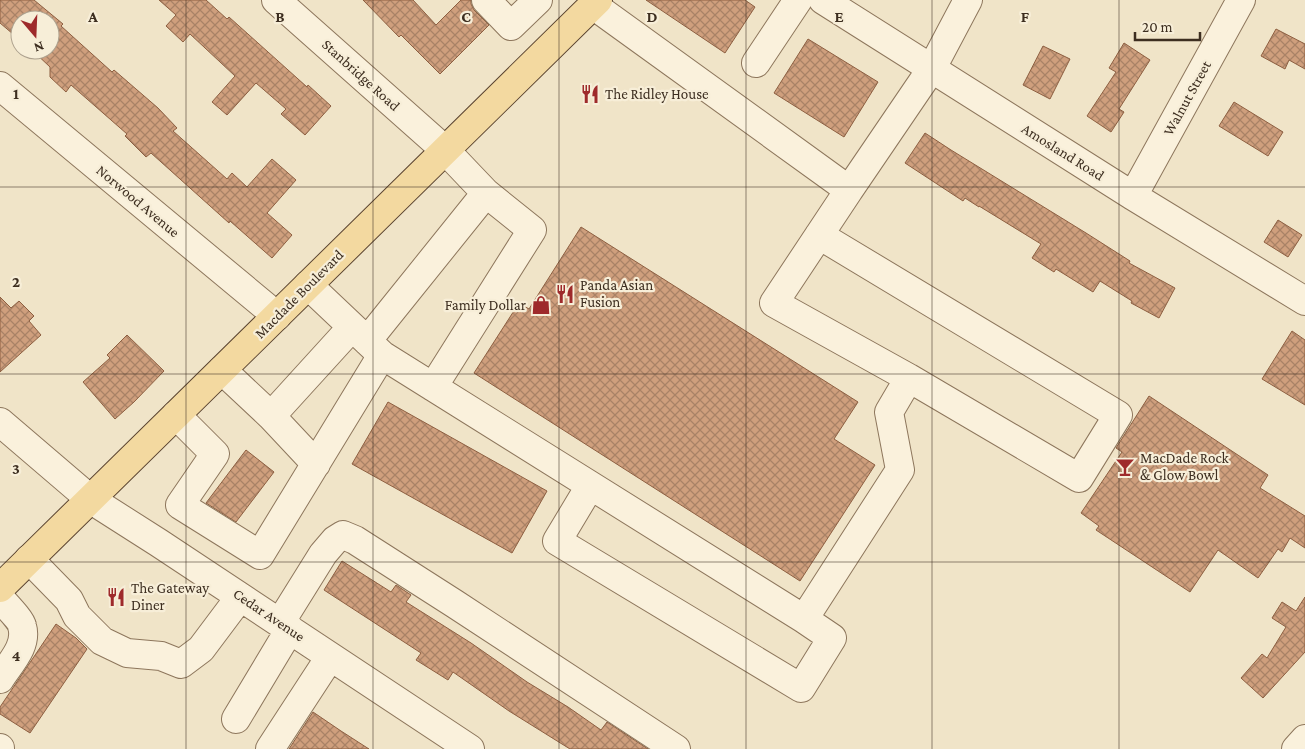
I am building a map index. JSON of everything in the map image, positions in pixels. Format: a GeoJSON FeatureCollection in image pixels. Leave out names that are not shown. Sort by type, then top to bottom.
{"type":"FeatureCollection","features":[{"type":"Feature","properties":{"kind":"main road","name":"Macdade Boulevard"},"geometry":{"type":"LineString","coordinates":[[0,588],[595,2]]}},
{"type":"Feature","properties":{"kind":"street","name":"Stanbridge Road"},"geometry":{"type":"LineString","coordinates":[[276,0],[445,150],[486,193],[532,230],[433,387]]}},
{"type":"Feature","properties":{"kind":"street"},"geometry":{"type":"LineString","coordinates":[[486,0],[511,26],[538,0]]}},
{"type":"Feature","properties":{"kind":"street"},"geometry":{"type":"LineString","coordinates":[[756,63],[798,0]]}},
{"type":"Feature","properties":{"kind":"street"},"geometry":{"type":"LineString","coordinates":[[819,235],[1118,415],[1078,478],[909,378],[774,302],[849,190],[932,68],[968,0]]}},
{"type":"Feature","properties":{"kind":"street","name":"Walnut Street"},"geometry":{"type":"LineString","coordinates":[[1133,196],[1241,0]]}},
{"type":"Feature","properties":{"kind":"street"},"geometry":{"type":"LineString","coordinates":[[595,2],[849,190]]}},
{"type":"Feature","properties":{"kind":"street","name":"Amosland Road"},"geometry":{"type":"LineString","coordinates":[[828,3],[1133,196],[1305,300]]}},
{"type":"Feature","properties":{"kind":"street","name":"Norwood Avenue"},"geometry":{"type":"LineString","coordinates":[[0,86],[277,316]]}},
{"type":"Feature","properties":{"kind":"street"},"geometry":{"type":"LineString","coordinates":[[271,416],[367,341],[486,193]]}},
{"type":"Feature","properties":{"kind":"street"},"geometry":{"type":"LineString","coordinates":[[308,285],[367,341],[433,387],[832,638],[800,688],[557,541],[590,486]]}},
{"type":"Feature","properties":{"kind":"street"},"geometry":{"type":"LineString","coordinates":[[176,415],[215,454],[180,505],[260,555],[316,464],[367,341]]}},
{"type":"Feature","properties":{"kind":"street"},"geometry":{"type":"LineString","coordinates":[[222,370],[271,416],[316,464]]}},
{"type":"Feature","properties":{"kind":"street"},"geometry":{"type":"LineString","coordinates":[[804,619],[900,470],[889,412],[909,378]]}},
{"type":"Feature","properties":{"kind":"street","name":"Cedar Avenue"},"geometry":{"type":"LineString","coordinates":[[0,422],[90,499],[470,749]]}},
{"type":"Feature","properties":{"kind":"street"},"geometry":{"type":"LineString","coordinates":[[236,719],[323,554],[335,540],[344,535],[355,540],[455,604],[676,749]]}},
{"type":"Feature","properties":{"kind":"street"},"geometry":{"type":"LineString","coordinates":[[29,559],[68,600],[77,616],[102,641],[127,653],[161,656],[181,664],[201,649],[240,597]]}},
{"type":"Feature","properties":{"kind":"street"},"geometry":{"type":"LineString","coordinates":[[0,598],[22,624],[23,640],[20,649],[0,679]]}},
{"type":"Feature","properties":{"kind":"street"},"geometry":{"type":"LineString","coordinates":[[270,749],[330,656]]}},
{"type":"Feature","properties":{"kind":"street"},"geometry":{"type":"LineString","coordinates":[[1296,749],[1305,740]]}},
{"type":"Feature","properties":{"kind":"building"},"geometry":{"type":"Polygon","coordinates":[[[0,0],[34,0],[46,10],[10,10],[10,32],[0,23],[0,0]]]}},
{"type":"Feature","properties":{"kind":"building"},"geometry":{"type":"Polygon","coordinates":[[[159,0],[206,0],[227,19],[229,17],[331,106],[305,135],[281,114],[286,109],[256,83],[227,115],[212,102],[235,76],[190,34],[183,42],[166,26],[176,15],[159,0]]]}},
{"type":"Feature","properties":{"kind":"building"},"geometry":{"type":"Polygon","coordinates":[[[363,0],[413,0],[436,25],[461,0],[471,0],[474,10],[489,25],[440,74],[401,35],[399,37],[363,0]]]}},
{"type":"Feature","properties":{"kind":"building"},"geometry":{"type":"Polygon","coordinates":[[[646,0],[745,0],[755,7],[725,53],[646,0]]]}},
{"type":"Feature","properties":{"kind":"building"},"geometry":{"type":"Polygon","coordinates":[[[60,22],[63,24],[61,26],[112,72],[114,70],[158,108],[177,128],[173,131],[227,179],[232,173],[247,187],[272,159],[296,180],[267,213],[292,235],[272,258],[230,221],[229,223],[151,153],[146,157],[125,136],[127,134],[71,85],[66,92],[50,77],[50,67],[43,60],[60,60],[60,22]]]}},
{"type":"Feature","properties":{"kind":"building"},"geometry":{"type":"Polygon","coordinates":[[[1276,29],[1305,44],[1305,69],[1289,60],[1285,69],[1261,56],[1276,29]]]}},
{"type":"Feature","properties":{"kind":"building"},"geometry":{"type":"Polygon","coordinates":[[[808,39],[878,82],[844,137],[774,93],[808,39]]]}},
{"type":"Feature","properties":{"kind":"building"},"geometry":{"type":"Polygon","coordinates":[[[1124,43],[1150,60],[1119,109],[1124,112],[1111,132],[1087,116],[1116,72],[1109,68],[1124,43]]]}},
{"type":"Feature","properties":{"kind":"building"},"geometry":{"type":"Polygon","coordinates":[[[1043,46],[1070,59],[1050,99],[1023,85],[1043,46]]]}},
{"type":"Feature","properties":{"kind":"building"},"geometry":{"type":"Polygon","coordinates":[[[1234,102],[1283,132],[1268,156],[1219,126],[1234,102]]]}},
{"type":"Feature","properties":{"kind":"building"},"geometry":{"type":"Polygon","coordinates":[[[925,133],[1130,261],[1129,263],[1175,288],[1159,318],[1131,303],[1132,301],[1100,281],[1093,292],[1056,269],[1054,272],[1032,258],[1041,244],[965,198],[963,201],[905,163],[925,133]]]}},
{"type":"Feature","properties":{"kind":"building"},"geometry":{"type":"Polygon","coordinates":[[[1278,220],[1302,235],[1288,257],[1264,242],[1278,220]]]}},
{"type":"Feature","properties":{"kind":"building"},"geometry":{"type":"Polygon","coordinates":[[[581,227],[858,402],[834,439],[875,465],[800,581],[474,373],[519,303],[529,309],[581,227]]]}},
{"type":"Feature","properties":{"kind":"building"},"geometry":{"type":"Polygon","coordinates":[[[0,297],[11,308],[19,301],[34,316],[29,321],[41,335],[0,372],[0,297]]]}},
{"type":"Feature","properties":{"kind":"building"},"geometry":{"type":"Polygon","coordinates":[[[1292,331],[1305,340],[1305,405],[1262,379],[1292,331]]]}},
{"type":"Feature","properties":{"kind":"building"},"geometry":{"type":"Polygon","coordinates":[[[127,335],[164,371],[115,419],[83,382],[110,358],[107,355],[127,335]]]}},
{"type":"Feature","properties":{"kind":"building"},"geometry":{"type":"Polygon","coordinates":[[[1149,396],[1268,475],[1260,488],[1305,516],[1305,548],[1290,538],[1282,552],[1278,549],[1258,578],[1218,550],[1190,592],[1096,530],[1099,526],[1081,513],[1122,452],[1116,448],[1149,396]]]}},
{"type":"Feature","properties":{"kind":"building"},"geometry":{"type":"Polygon","coordinates":[[[388,402],[547,491],[512,553],[352,464],[388,402]]]}},
{"type":"Feature","properties":{"kind":"building"},"geometry":{"type":"Polygon","coordinates":[[[246,450],[274,472],[236,522],[206,503],[246,450]]]}},
{"type":"Feature","properties":{"kind":"building"},"geometry":{"type":"Polygon","coordinates":[[[342,561],[391,592],[396,585],[411,595],[406,602],[601,730],[607,722],[648,749],[570,749],[509,711],[453,672],[448,680],[416,660],[421,653],[324,590],[342,561]]]}},
{"type":"Feature","properties":{"kind":"building"},"geometry":{"type":"Polygon","coordinates":[[[1305,597],[1305,652],[1263,698],[1241,678],[1262,654],[1267,658],[1286,627],[1272,618],[1282,602],[1296,611],[1305,597]]]}},
{"type":"Feature","properties":{"kind":"building"},"geometry":{"type":"Polygon","coordinates":[[[56,624],[76,638],[87,649],[30,733],[0,714],[0,707],[56,624]]]}},
{"type":"Feature","properties":{"kind":"building"},"geometry":{"type":"Polygon","coordinates":[[[313,712],[341,731],[369,749],[289,749],[313,712]]]}},
{"type":"Feature","properties":{"kind":"place","name":"The Ridley House"},"geometry":{"type":"Point","coordinates":[590,94]}},
{"type":"Feature","properties":{"kind":"place","name":"Panda Asian Fusion"},"geometry":{"type":"Point","coordinates":[565,294]}},
{"type":"Feature","properties":{"kind":"place","name":"Family Dollar"},"geometry":{"type":"Point","coordinates":[541,305]}},
{"type":"Feature","properties":{"kind":"place","name":"MacDade Rock & Glow Bowl"},"geometry":{"type":"Point","coordinates":[1125,467]}},
{"type":"Feature","properties":{"kind":"place","name":"The Gateway Diner"},"geometry":{"type":"Point","coordinates":[116,597]}}]}
